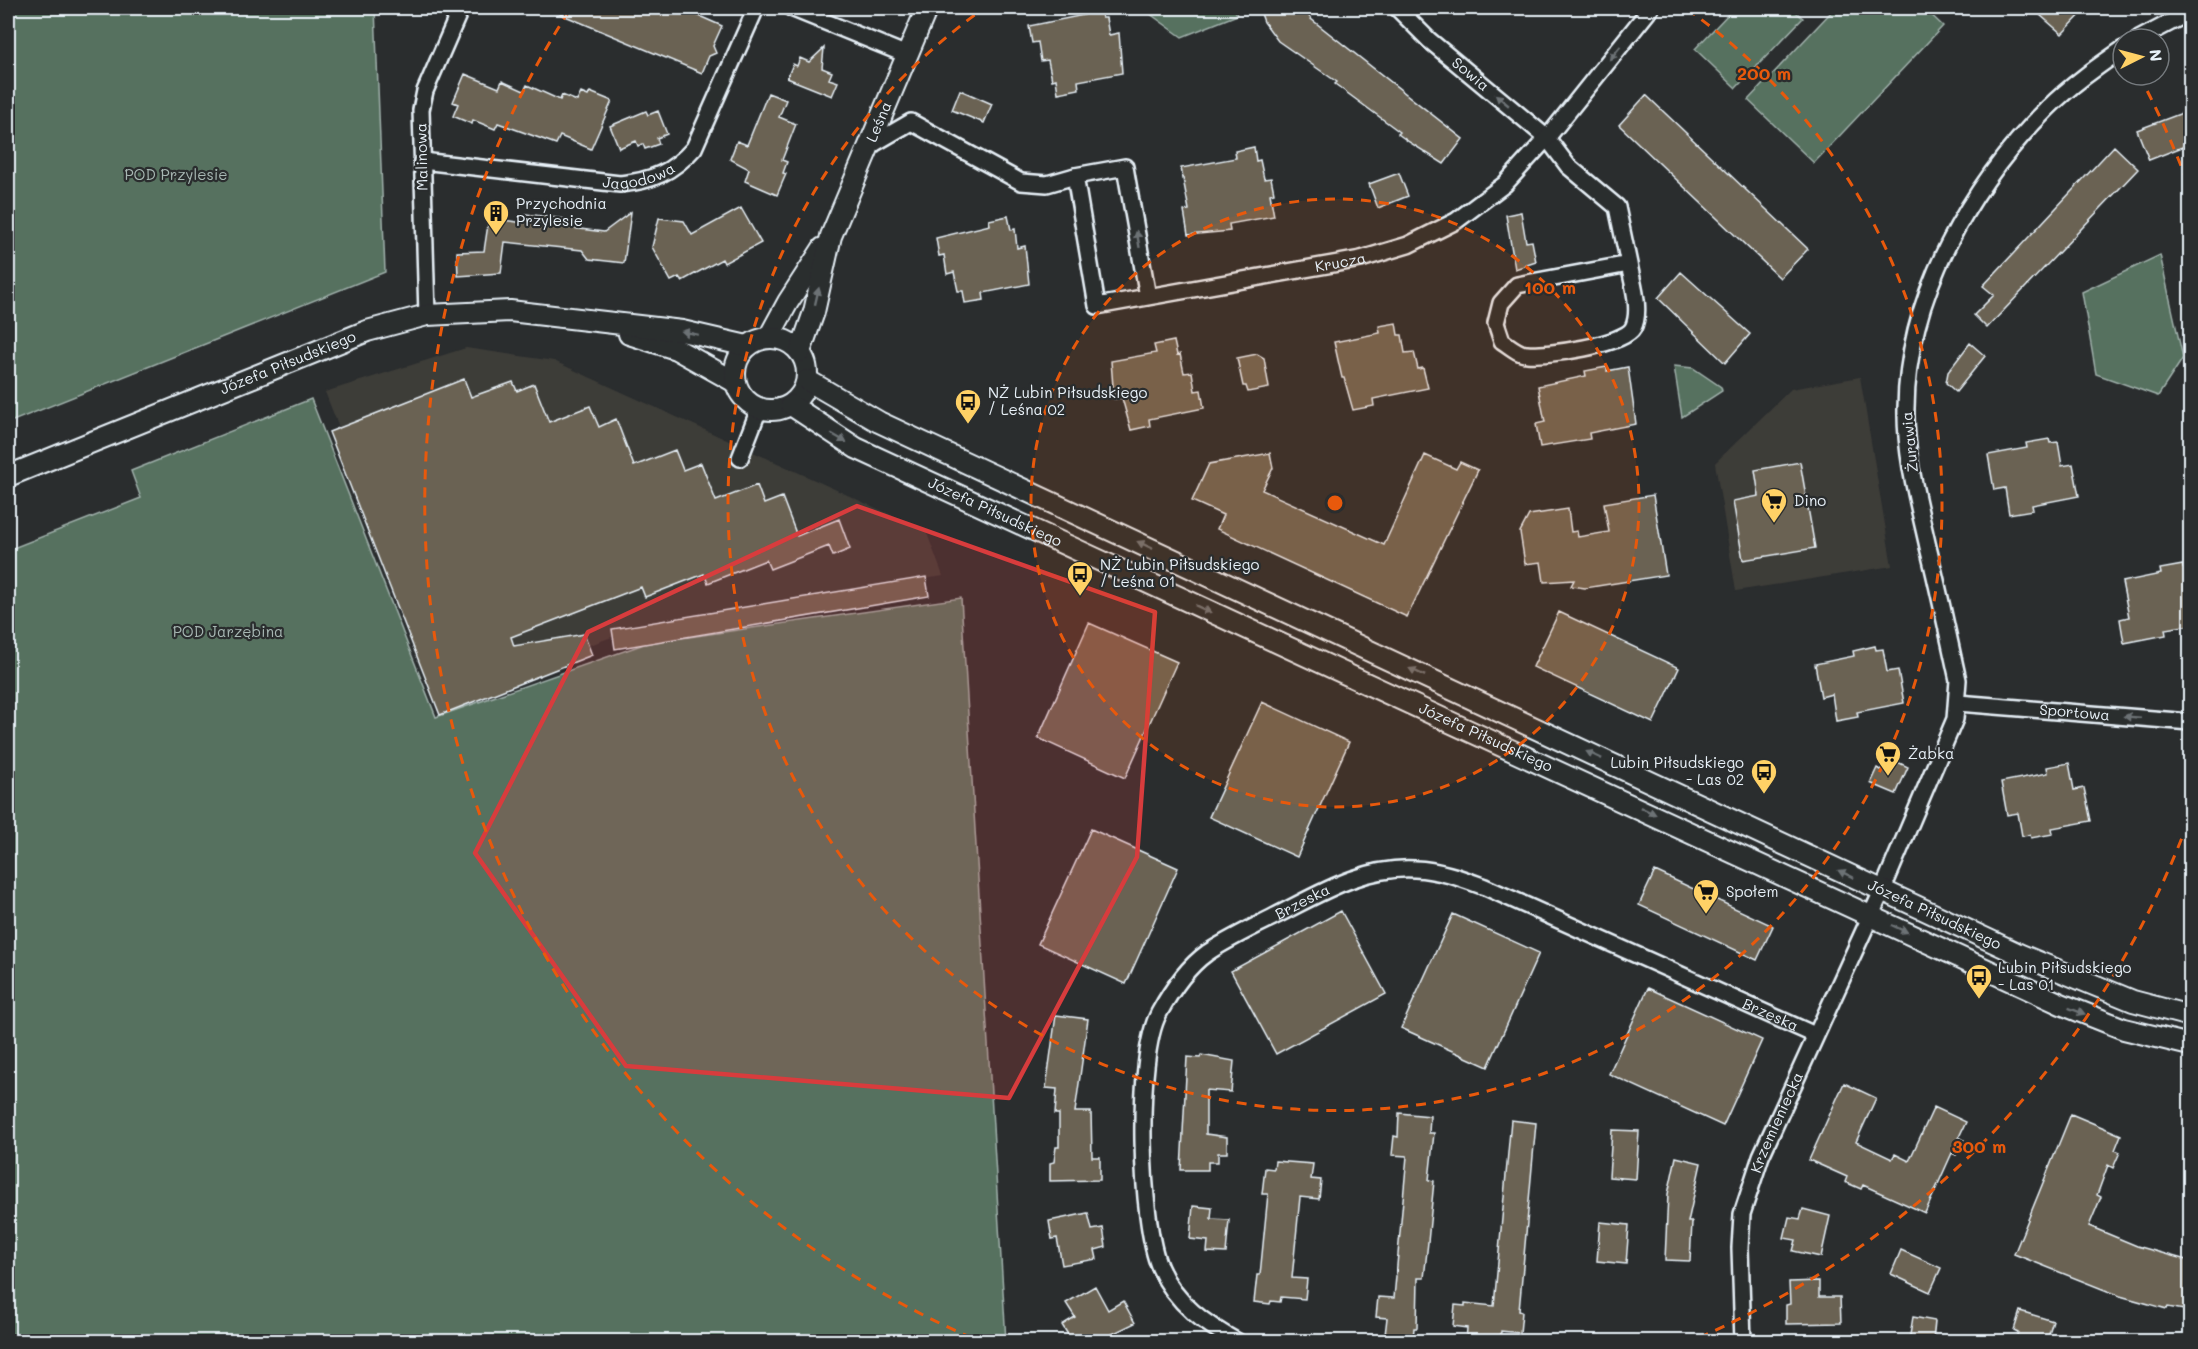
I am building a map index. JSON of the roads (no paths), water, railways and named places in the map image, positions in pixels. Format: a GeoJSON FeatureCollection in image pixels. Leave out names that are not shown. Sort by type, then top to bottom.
{"type":"FeatureCollection","features":[{"type":"Feature","properties":{"kind":"street","name":"Malinowa"},"geometry":{"type":"LineString","coordinates":[[427,315],[420,127],[425,91],[461,8]]}},
{"type":"Feature","properties":{"kind":"street","name":"Jagodowa"},"geometry":{"type":"LineString","coordinates":[[422,161],[620,184],[643,182],[670,170],[679,165],[694,148],[756,8]]}},
{"type":"Feature","properties":{"kind":"street"},"geometry":{"type":"LineString","coordinates":[[791,8],[907,55]]}},
{"type":"Feature","properties":{"kind":"street","name":"Leśna"},"geometry":{"type":"LineString","coordinates":[[800,352],[814,312],[831,236],[927,8]]}},
{"type":"Feature","properties":{"kind":"street","name":"Sowia"},"geometry":{"type":"LineString","coordinates":[[1397,8],[1429,40],[1547,138]]}},
{"type":"Feature","properties":{"kind":"street","name":"Krucza"},"geometry":{"type":"LineString","coordinates":[[1075,176],[1097,306],[1361,259],[1408,245],[1455,221],[1505,184],[1547,138],[1651,8]]}},
{"type":"Feature","properties":{"kind":"street"},"geometry":{"type":"LineString","coordinates":[[2162,27],[2190,12]]}},
{"type":"Feature","properties":{"kind":"street","name":"Żurawia"},"geometry":{"type":"LineString","coordinates":[[1871,915],[1955,719],[1958,703],[1958,680],[1909,452],[1906,408],[1911,357],[1921,315],[1945,253],[1966,213],[2005,157],[2048,108],[2084,76],[2111,57]]}},
{"type":"Feature","properties":{"kind":"street"},"geometry":{"type":"LineString","coordinates":[[868,147],[911,122],[1021,182],[1047,184],[1075,176],[1125,167],[1148,297]]}},
{"type":"Feature","properties":{"kind":"street"},"geometry":{"type":"LineString","coordinates":[[1547,138],[1568,166],[1617,207],[1629,264],[1636,311],[1632,328],[1621,339],[1546,354],[1524,354],[1502,341],[1496,323],[1502,303],[1517,285],[1629,264]]}},
{"type":"Feature","properties":{"kind":"street","name":"Leśna"},"geometry":{"type":"LineString","coordinates":[[769,338],[788,302],[831,236]]}},
{"type":"Feature","properties":{"kind":"street","name":"Józefa Piłsudskiego"},"geometry":{"type":"LineString","coordinates":[[8,476],[367,331],[427,315],[510,310],[682,331],[747,346]]}},
{"type":"Feature","properties":{"kind":"street","name":"Józefa Piłsudskiego"},"geometry":{"type":"LineString","coordinates":[[581,319],[676,349],[735,382]]}},
{"type":"Feature","properties":{"kind":"street"},"geometry":{"type":"LineString","coordinates":[[769,338],[781,339],[800,352],[807,370],[804,390],[791,405],[770,411],[759,409],[744,398],[735,382],[736,362],[747,346],[769,338]]}},
{"type":"Feature","properties":{"kind":"street","name":"Józefa Piłsudskiego"},"geometry":{"type":"LineString","coordinates":[[807,380],[879,422],[1430,677],[1882,891],[2074,978],[2133,1001],[2190,1016]]}},
{"type":"Feature","properties":{"kind":"street","name":"Józefa Piłsudskiego"},"geometry":{"type":"LineString","coordinates":[[791,405],[856,448],[1431,714],[1654,813],[2061,1004],[2124,1029],[2190,1045]]}},
{"type":"Feature","properties":{"kind":"street"},"geometry":{"type":"LineString","coordinates":[[740,458],[759,409]]}},
{"type":"Feature","properties":{"kind":"street","name":"Sportowa"},"geometry":{"type":"LineString","coordinates":[[1958,703],[2190,722]]}},
{"type":"Feature","properties":{"kind":"street","name":"Brzeska"},"geometry":{"type":"LineString","coordinates":[[1238,1341],[1196,1317],[1161,1270],[1151,1243],[1146,1216],[1143,1093],[1146,1052],[1157,1016],[1179,980],[1206,954],[1254,927],[1347,880],[1383,871],[1415,869],[1433,871],[1485,887],[1815,1035]]}},
{"type":"Feature","properties":{"kind":"street","name":"Krzemieniecka"},"geometry":{"type":"LineString","coordinates":[[1743,1341],[1740,1248],[1742,1214],[1761,1156],[1871,915]]}},
{"type":"Feature","properties":{"kind":"place","name":"Przychodnia Przylesie"},"geometry":{"type":"Point","coordinates":[496,236]}},
{"type":"Feature","properties":{"kind":"place","name":"NŻ Lubin Piłsudskiego / Leśna 02"},"geometry":{"type":"Point","coordinates":[968,425]}},
{"type":"Feature","properties":{"kind":"place","name":"Dino"},"geometry":{"type":"Point","coordinates":[1774,524]}},
{"type":"Feature","properties":{"kind":"place","name":"NŻ Lubin Piłsudskiego / Leśna 01"},"geometry":{"type":"Point","coordinates":[1080,597]}},
{"type":"Feature","properties":{"kind":"place","name":"Żabka"},"geometry":{"type":"Point","coordinates":[1888,777]}},
{"type":"Feature","properties":{"kind":"place","name":"Lubin Piłsudskiego - Las 02"},"geometry":{"type":"Point","coordinates":[1764,795]}},
{"type":"Feature","properties":{"kind":"place","name":"Społem"},"geometry":{"type":"Point","coordinates":[1706,915]}},
{"type":"Feature","properties":{"kind":"place","name":"Lubin Piłsudskiego - Las 01"},"geometry":{"type":"Point","coordinates":[1979,1000]}},
{"type":"Feature","properties":{"kind":"park label","name":"POD Przylesie"},"geometry":{"type":"Point","coordinates":[176,175]}},
{"type":"Feature","properties":{"kind":"park label","name":"POD Jarzębina"},"geometry":{"type":"Point","coordinates":[228,632]}}]}
